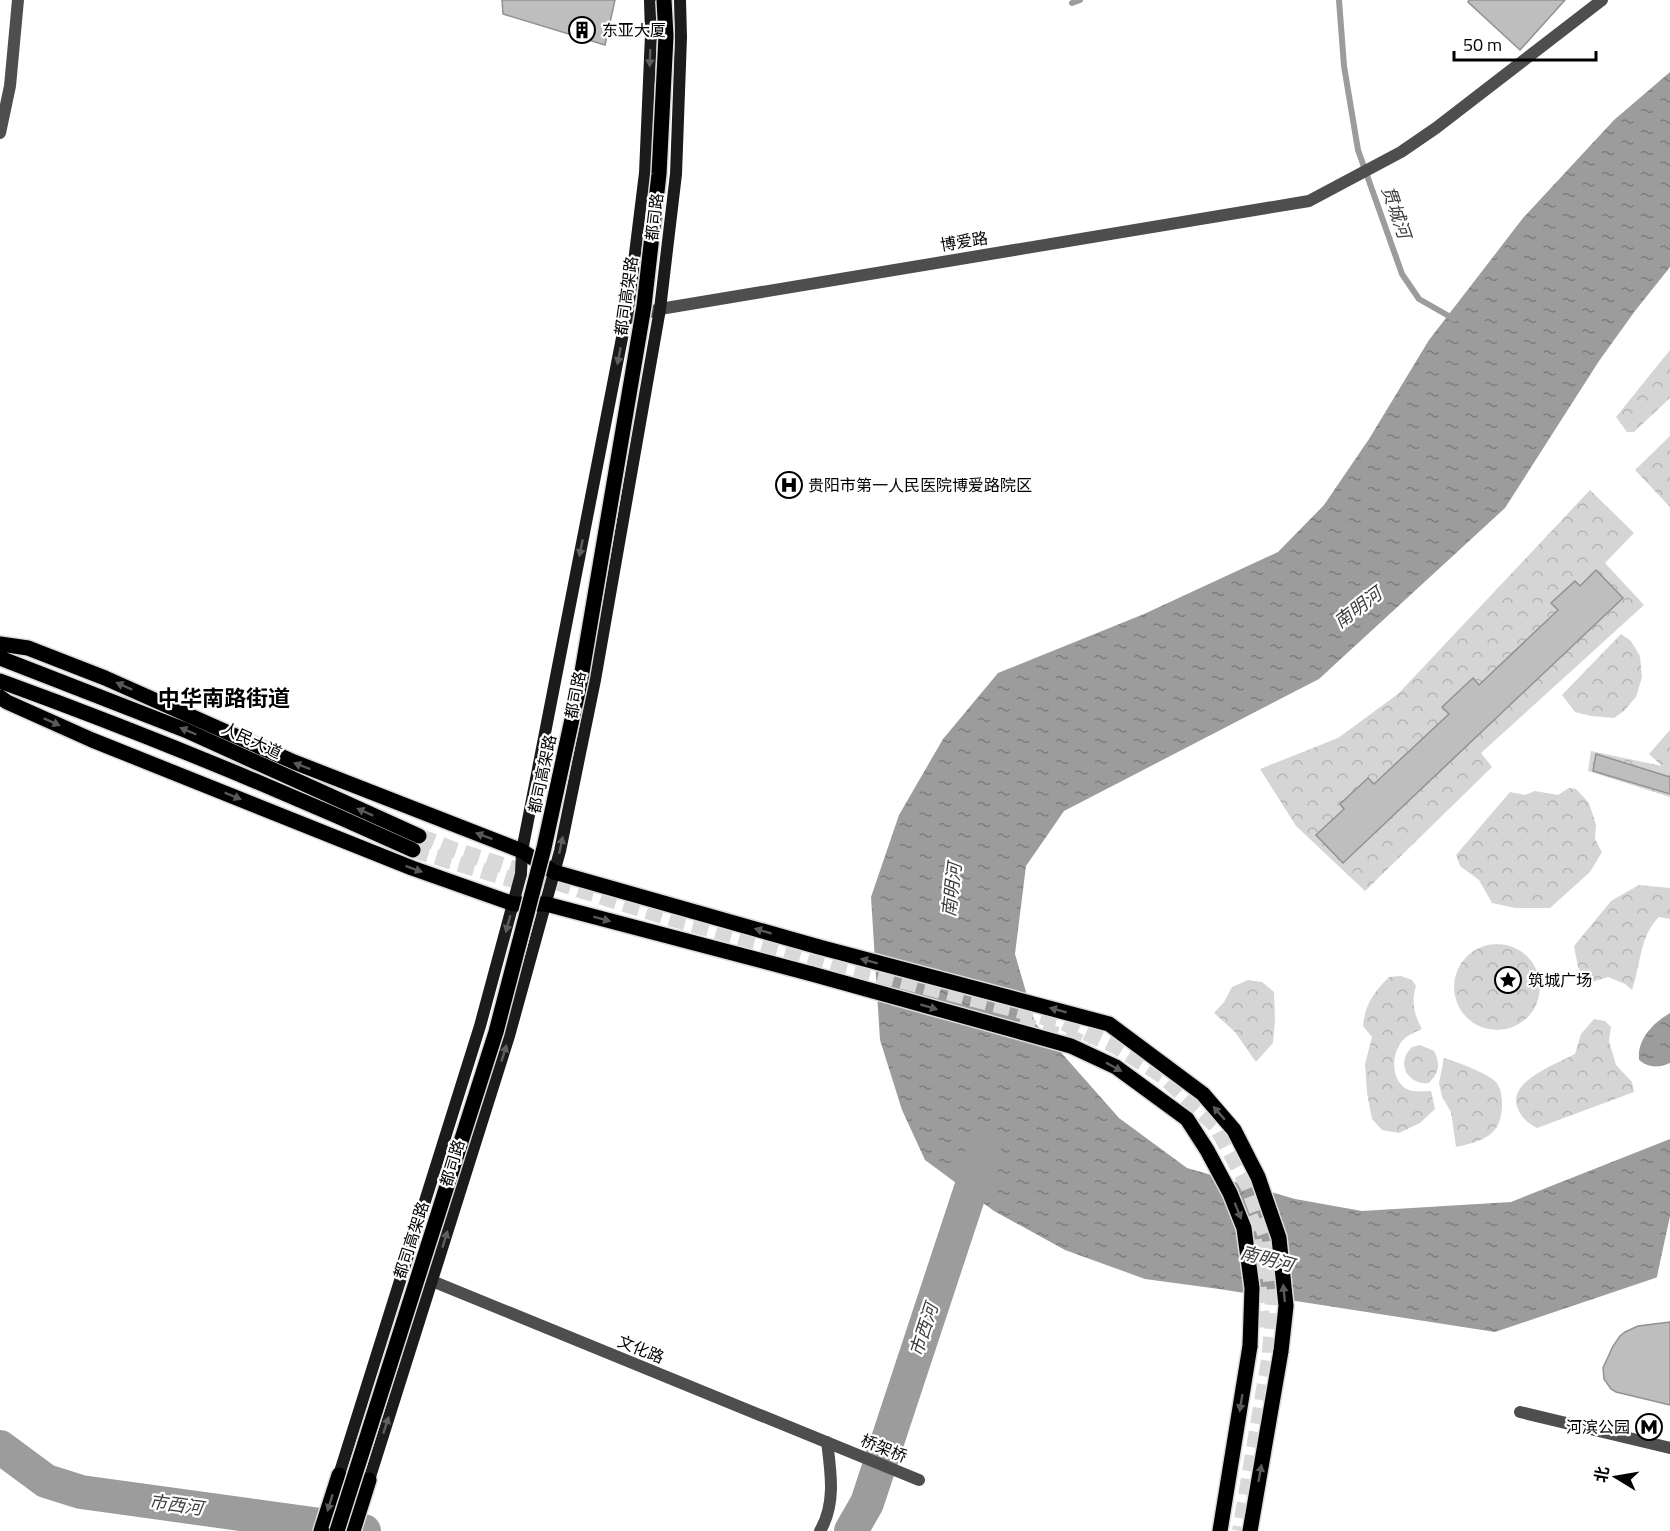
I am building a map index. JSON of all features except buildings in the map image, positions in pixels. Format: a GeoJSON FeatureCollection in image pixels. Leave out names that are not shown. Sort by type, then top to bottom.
{"type":"FeatureCollection","features":[{"type":"Feature","properties":{"kind":"main road","name":"都司路"},"geometry":{"type":"LineString","coordinates":[[339,1475],[480,1026],[521,874],[522,851],[626,319],[645,173],[651,35],[650,0]]}},
{"type":"Feature","properties":{"kind":"main road","name":"都司高架路"},"geometry":{"type":"LineString","coordinates":[[338,1531],[496,1032],[544,848],[580,678],[644,306],[659,174],[666,36],[664,0]]}},
{"type":"Feature","properties":{"kind":"main road","name":"都司路"},"geometry":{"type":"LineString","coordinates":[[369,1480],[509,1036],[560,851],[595,680],[660,309],[676,174],[681,37],[680,0]]}},
{"type":"Feature","properties":{"kind":"main road"},"geometry":{"type":"LineString","coordinates":[[0,644],[28,648],[105,678],[294,762],[522,851],[554,872],[819,947],[1109,1024],[1203,1094],[1234,1130],[1258,1177],[1279,1238],[1286,1306],[1281,1351],[1250,1531]]}},
{"type":"Feature","properties":{"kind":"main road","name":"人民大道"},"geometry":{"type":"LineString","coordinates":[[0,657],[185,730],[416,843],[0,681]]}},
{"type":"Feature","properties":{"kind":"main road"},"geometry":{"type":"LineString","coordinates":[[0,697],[103,745],[412,868],[514,904],[546,904],[812,974],[1071,1046],[1116,1067],[1187,1119],[1208,1150],[1245,1228],[1252,1288],[1250,1346],[1220,1531]]}},
{"type":"Feature","properties":{"kind":"main road"},"geometry":{"type":"LineString","coordinates":[[321,1531],[339,1475]]}},
{"type":"Feature","properties":{"kind":"main road"},"geometry":{"type":"LineString","coordinates":[[353,1531],[369,1480]]}},
{"type":"Feature","properties":{"kind":"street"},"geometry":{"type":"LineString","coordinates":[[0,133],[10,86],[18,0]]}},
{"type":"Feature","properties":{"kind":"street","name":"博爱路"},"geometry":{"type":"LineString","coordinates":[[626,319],[660,309],[1309,201],[1401,152],[1436,128],[1602,0]]}},
{"type":"Feature","properties":{"kind":"street","name":"文化路"},"geometry":{"type":"LineString","coordinates":[[432,1281],[832,1444]]}},
{"type":"Feature","properties":{"kind":"street"},"geometry":{"type":"LineString","coordinates":[[1520,1412],[1670,1448]]}},
{"type":"Feature","properties":{"kind":"street"},"geometry":{"type":"LineString","coordinates":[[820,1531],[826,1520],[832,1484],[832,1444]]}},
{"type":"Feature","properties":{"kind":"street","name":"桥架桥"},"geometry":{"type":"LineString","coordinates":[[832,1444],[919,1480]]}},
{"type":"Feature","properties":{"kind":"green space"},"geometry":{"type":"Polygon","coordinates":[[[1670,350],[1670,398],[1634,432],[1627,432],[1616,417],[1670,350]]]}},
{"type":"Feature","properties":{"kind":"green space"},"geometry":{"type":"Polygon","coordinates":[[[1670,436],[1670,507],[1635,470],[1670,436]]]}},
{"type":"Feature","properties":{"kind":"green space"},"geometry":{"type":"Polygon","coordinates":[[[1590,490],[1634,533],[1605,563],[1644,605],[1481,753],[1492,767],[1365,891],[1296,826],[1260,769],[1338,738],[1398,694],[1590,490]]]}},
{"type":"Feature","properties":{"kind":"green space"},"geometry":{"type":"Polygon","coordinates":[[[1621,634],[1631,641],[1640,656],[1642,677],[1636,697],[1624,711],[1614,718],[1575,712],[1562,695],[1621,634]]]}},
{"type":"Feature","properties":{"kind":"green space"},"geometry":{"type":"Polygon","coordinates":[[[1670,730],[1670,797],[1588,771],[1591,751],[1662,766],[1649,754],[1670,730]]]}},
{"type":"Feature","properties":{"kind":"green space"},"geometry":{"type":"Polygon","coordinates":[[[1569,788],[1576,789],[1589,803],[1596,825],[1595,839],[1602,852],[1590,872],[1550,908],[1515,908],[1492,903],[1479,880],[1460,866],[1456,855],[1510,792],[1525,795],[1535,791],[1558,795],[1569,788]]]}},
{"type":"Feature","properties":{"kind":"green space"},"geometry":{"type":"Polygon","coordinates":[[[1639,885],[1670,888],[1670,919],[1659,917],[1652,925],[1644,942],[1632,990],[1625,984],[1608,977],[1589,983],[1578,967],[1574,946],[1611,901],[1639,885]]]}},
{"type":"Feature","properties":{"kind":"green space"},"geometry":{"type":"Polygon","coordinates":[[[1497,944],[1521,951],[1533,963],[1540,987],[1533,1011],[1521,1023],[1497,1030],[1473,1023],[1461,1011],[1454,987],[1461,963],[1473,951],[1497,944]]]}},
{"type":"Feature","properties":{"kind":"green space"},"geometry":{"type":"Polygon","coordinates":[[[1401,976],[1412,980],[1416,986],[1414,1008],[1422,1029],[1407,1037],[1400,1044],[1395,1059],[1396,1075],[1404,1088],[1412,1091],[1431,1091],[1435,1109],[1420,1123],[1399,1133],[1382,1130],[1372,1119],[1365,1064],[1372,1037],[1363,1026],[1368,1005],[1375,993],[1389,977],[1401,976]]]}},
{"type":"Feature","properties":{"kind":"green space"},"geometry":{"type":"Polygon","coordinates":[[[1248,980],[1262,982],[1274,992],[1273,1043],[1256,1062],[1235,1032],[1214,1013],[1224,1002],[1232,987],[1248,980]]]}},
{"type":"Feature","properties":{"kind":"green space"},"geometry":{"type":"Polygon","coordinates":[[[1594,1019],[1605,1021],[1611,1027],[1609,1041],[1616,1065],[1632,1082],[1634,1092],[1537,1128],[1522,1116],[1516,1105],[1517,1094],[1522,1085],[1542,1070],[1575,1054],[1581,1034],[1594,1019]]]}},
{"type":"Feature","properties":{"kind":"green space"},"geometry":{"type":"Polygon","coordinates":[[[1420,1045],[1434,1051],[1438,1060],[1437,1072],[1429,1083],[1413,1080],[1406,1072],[1404,1061],[1407,1053],[1412,1047],[1420,1045]]]}},
{"type":"Feature","properties":{"kind":"green space"},"geometry":{"type":"Polygon","coordinates":[[[1444,1058],[1486,1075],[1496,1082],[1501,1096],[1501,1115],[1495,1130],[1482,1139],[1456,1147],[1451,1112],[1442,1097],[1439,1083],[1444,1058]]]}},
{"type":"Feature","properties":{"kind":"water","name":"南明河"},"geometry":{"type":"Polygon","coordinates":[[[1670,72],[1670,267],[1599,361],[1505,508],[1319,679],[1064,811],[1026,866],[1015,954],[1035,1023],[1119,1118],[1187,1168],[1295,1199],[1362,1211],[1511,1202],[1670,1139],[1670,1273],[1495,1332],[1145,1279],[1065,1250],[994,1211],[925,1160],[902,1110],[880,1040],[871,897],[899,815],[943,739],[998,673],[1144,614],[1278,552],[1324,505],[1369,439],[1429,340],[1523,218],[1614,120],[1670,72]]]}},
{"type":"Feature","properties":{"kind":"water"},"geometry":{"type":"Polygon","coordinates":[[[1670,1013],[1670,1063],[1662,1066],[1646,1065],[1639,1060],[1643,1039],[1652,1027],[1670,1013]]]}},
{"type":"Feature","properties":{"kind":"pier"},"geometry":{"type":"Polygon","coordinates":[[[1670,1216],[1670,1277],[1656,1281],[1670,1216]]]}},
{"type":"Feature","properties":{"kind":"waterway","name":"贯城河"},"geometry":{"type":"LineString","coordinates":[[1072,3],[1080,0]]}},
{"type":"Feature","properties":{"kind":"waterway","name":"贯城河"},"geometry":{"type":"LineString","coordinates":[[1339,0],[1344,66],[1358,150],[1402,274],[1419,299],[1454,319]]}},
{"type":"Feature","properties":{"kind":"waterway","name":"市西河"},"geometry":{"type":"LineString","coordinates":[[851,1531],[867,1503],[984,1149]]}},
{"type":"Feature","properties":{"kind":"waterway","name":"市西河"},"geometry":{"type":"LineString","coordinates":[[0,1447],[46,1481],[81,1492],[364,1531]]}},
{"type":"Feature","properties":{"kind":"tunnel"},"geometry":{"type":"LineString","coordinates":[[419,836],[452,849],[662,916],[843,966],[1060,1021],[1115,1046],[1163,1076],[1216,1126],[1248,1186],[1266,1236],[1273,1298],[1270,1354],[1240,1531]]}},
{"type":"Feature","properties":{"kind":"tunnel"},"geometry":{"type":"LineString","coordinates":[[413,850],[533,886]]}},
{"type":"Feature","properties":{"kind":"tunnel"},"geometry":{"type":"LineString","coordinates":[[1019,1024],[1076,1040],[1089,1046]]}},
{"type":"Feature","properties":{"kind":"tunnel"},"geometry":{"type":"LineString","coordinates":[[1250,1216],[1263,1330]]}},
{"type":"Feature","properties":{"kind":"place","name":"东亚大厦"},"geometry":{"type":"Point","coordinates":[582,30]}},
{"type":"Feature","properties":{"kind":"place","name":"贵阳市第一人民医院博爱路院区"},"geometry":{"type":"Point","coordinates":[789,485]}},
{"type":"Feature","properties":{"kind":"place","name":"筑城广场"},"geometry":{"type":"Point","coordinates":[1508,980]}},
{"type":"Feature","properties":{"kind":"place","name":"河滨公园"},"geometry":{"type":"Point","coordinates":[1649,1427]}},
{"type":"Feature","properties":{"kind":"district","name":"中华南路街道"},"geometry":{"type":"Point","coordinates":[224,698]}}]}
